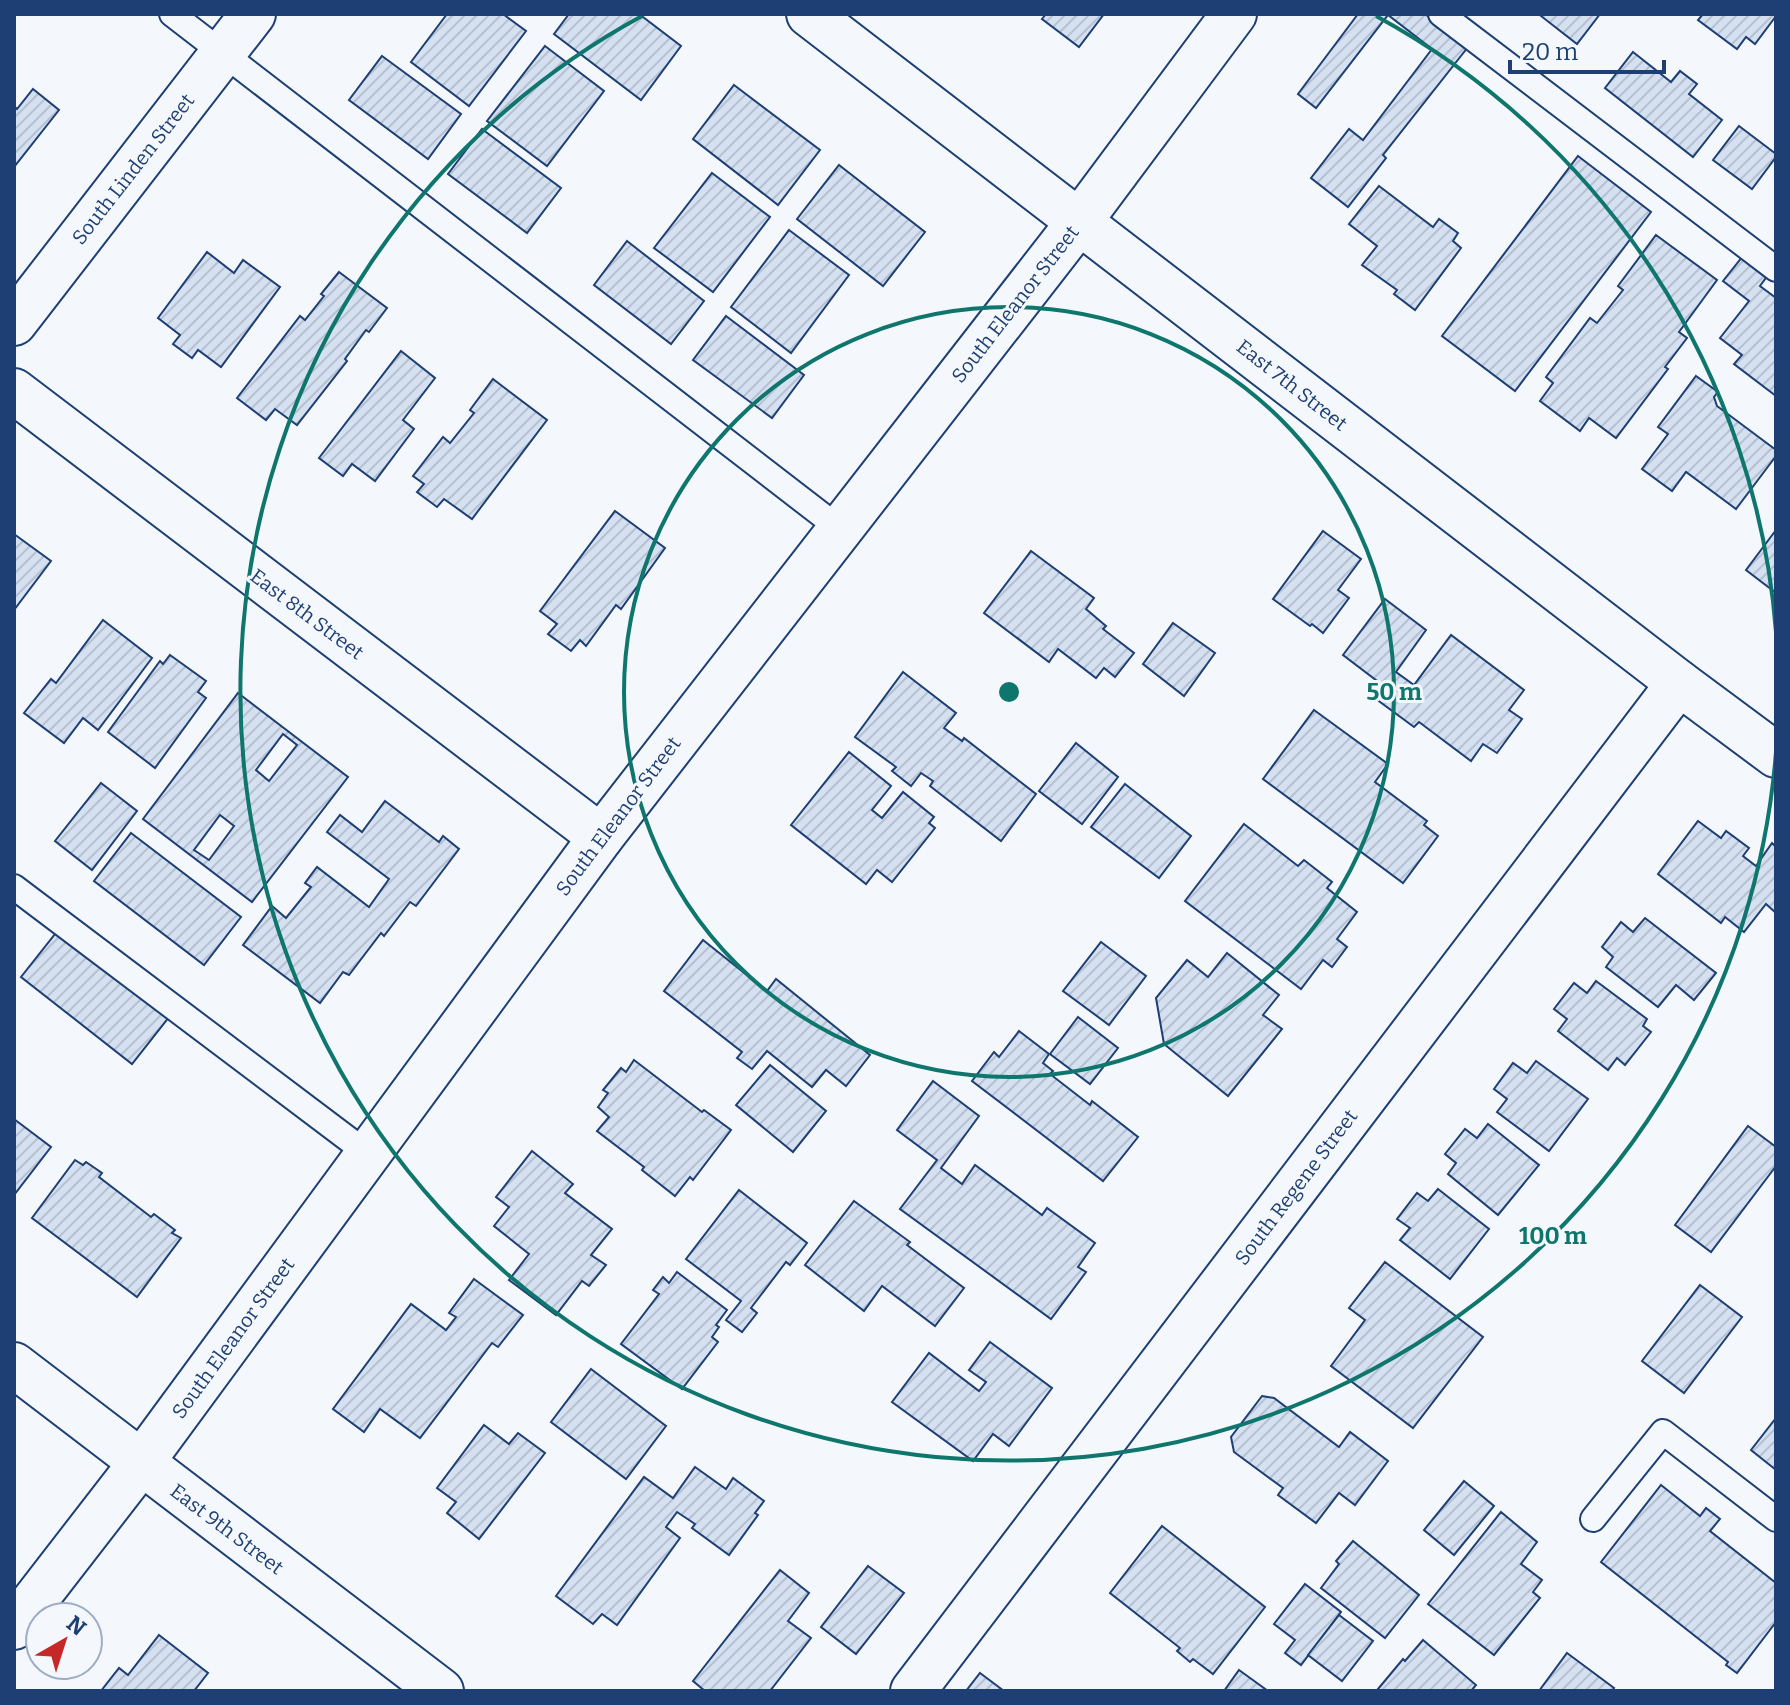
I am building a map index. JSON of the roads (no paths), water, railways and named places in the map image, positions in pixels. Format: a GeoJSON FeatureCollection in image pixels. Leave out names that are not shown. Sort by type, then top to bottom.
{"type":"FeatureCollection","features":[{"type":"Feature","properties":{"kind":"street","name":"South Linden Street"},"geometry":{"type":"LineString","coordinates":[[14,323],[253,14]]}},
{"type":"Feature","properties":{"kind":"street","name":"East 7th Street"},"geometry":{"type":"LineString","coordinates":[[809,14],[1776,755]]}},
{"type":"Feature","properties":{"kind":"street","name":"South Eleanor Street"},"geometry":{"type":"LineString","coordinates":[[14,1627],[141,1463],[601,837],[1079,222],[1234,14]]}},
{"type":"Feature","properties":{"kind":"street","name":"East 8th Street"},"geometry":{"type":"LineString","coordinates":[[14,391],[601,837]]}},
{"type":"Feature","properties":{"kind":"street","name":"South Regene Street"},"geometry":{"type":"LineString","coordinates":[[913,1691],[1679,683]]}},
{"type":"Feature","properties":{"kind":"street","name":"East 9th Street"},"geometry":{"type":"LineString","coordinates":[[14,1365],[441,1691]]}},
{"type":"Feature","properties":{"kind":"lane"},"geometry":{"type":"LineString","coordinates":[[172,14],[840,529]]}},
{"type":"Feature","properties":{"kind":"lane"},"geometry":{"type":"LineString","coordinates":[[1441,14],[1776,269]]}},
{"type":"Feature","properties":{"kind":"lane"},"geometry":{"type":"LineString","coordinates":[[14,887],[368,1154]]}},
{"type":"Feature","properties":{"kind":"lane"},"geometry":{"type":"LineString","coordinates":[[1593,1519],[1663,1432],[1776,1519]]}}]}
